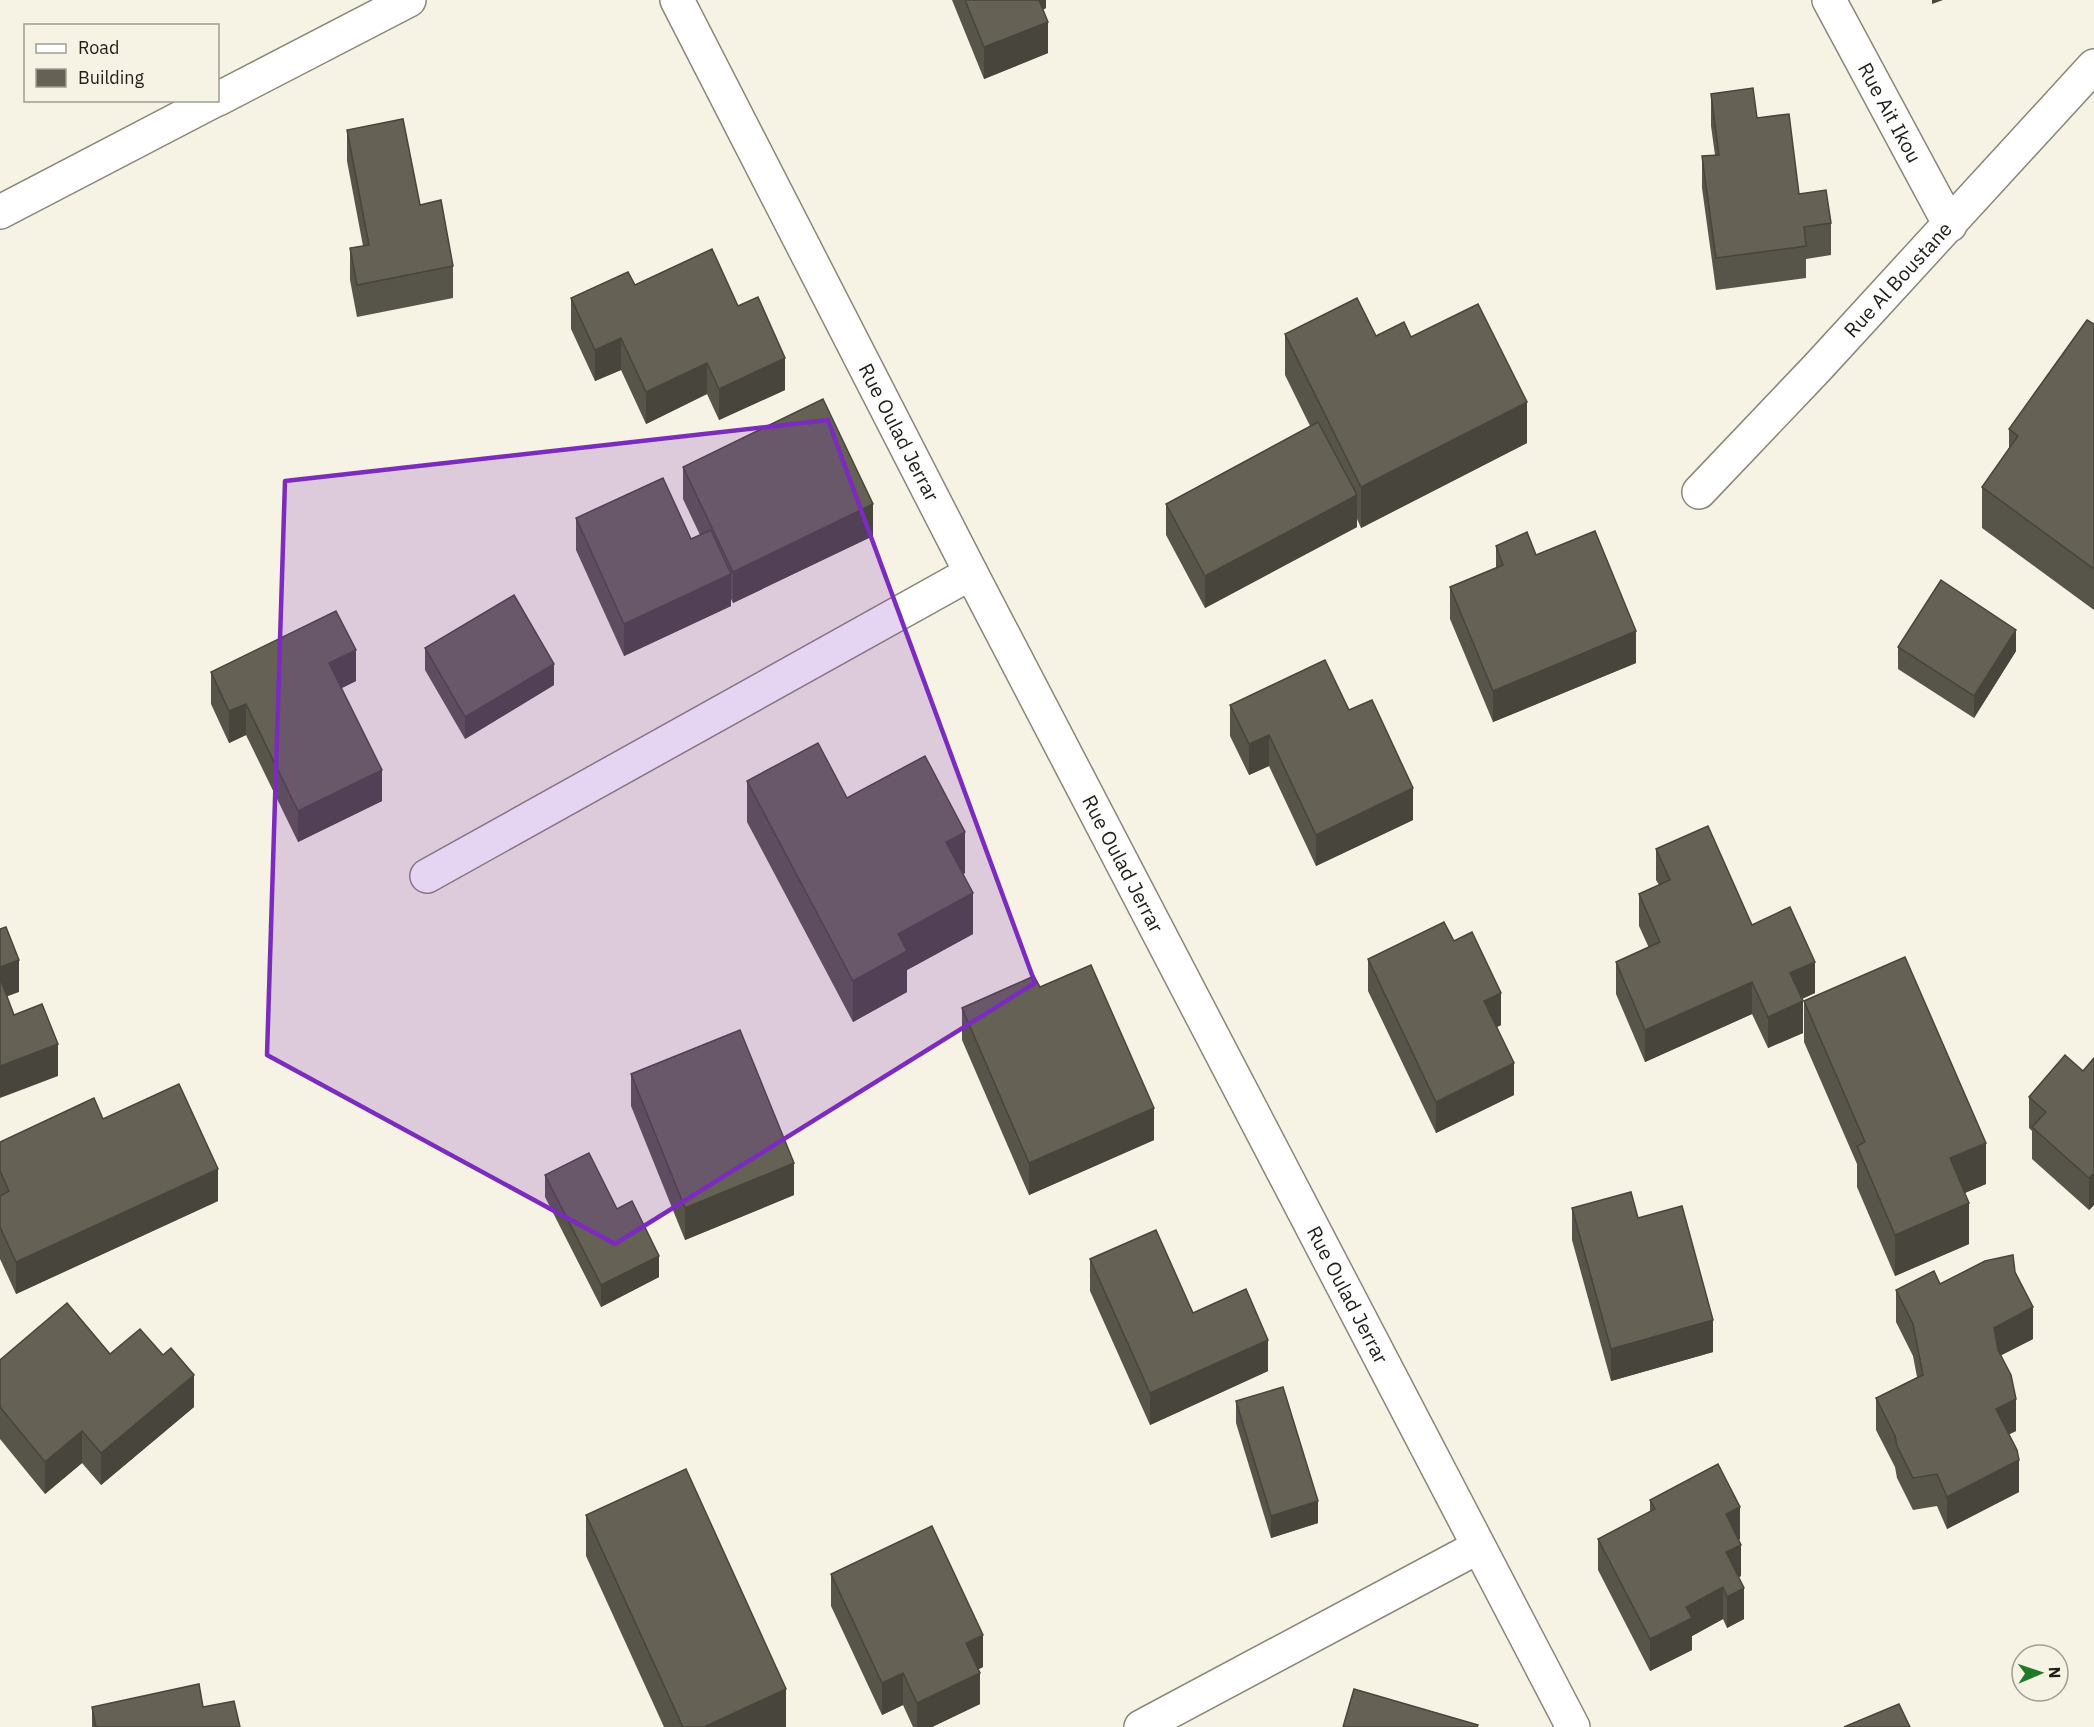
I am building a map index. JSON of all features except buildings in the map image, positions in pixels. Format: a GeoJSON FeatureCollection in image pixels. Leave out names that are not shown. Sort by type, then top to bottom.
{"type":"FeatureCollection","features":[{"type":"Feature","properties":{"kind":"street"},"geometry":{"type":"LineString","coordinates":[[219,98],[409,0]]}},
{"type":"Feature","properties":{"kind":"street","name":"Rue Oulad Jerrar"},"geometry":{"type":"LineString","coordinates":[[677,0],[971,573],[1573,1727]]}},
{"type":"Feature","properties":{"kind":"street","name":"Rue Ait Ikou"},"geometry":{"type":"LineString","coordinates":[[1829,0],[1950,225]]}},
{"type":"Feature","properties":{"kind":"street","name":"Rue Al Boustane"},"geometry":{"type":"LineString","coordinates":[[1699,492],[1810,376],[2094,66]]}},
{"type":"Feature","properties":{"kind":"street"},"geometry":{"type":"LineString","coordinates":[[0,212],[212,102]]}},
{"type":"Feature","properties":{"kind":"street"},"geometry":{"type":"LineString","coordinates":[[427,876],[971,573]]}},
{"type":"Feature","properties":{"kind":"street"},"geometry":{"type":"LineString","coordinates":[[1141,1727],[1478,1547]]}},
{"type":"Feature","properties":{"kind":"highlighted area"},"geometry":{"type":"Polygon","coordinates":[[[828,420],[1035,983],[615,1244],[267,1055],[285,481],[828,420]]]}}]}
